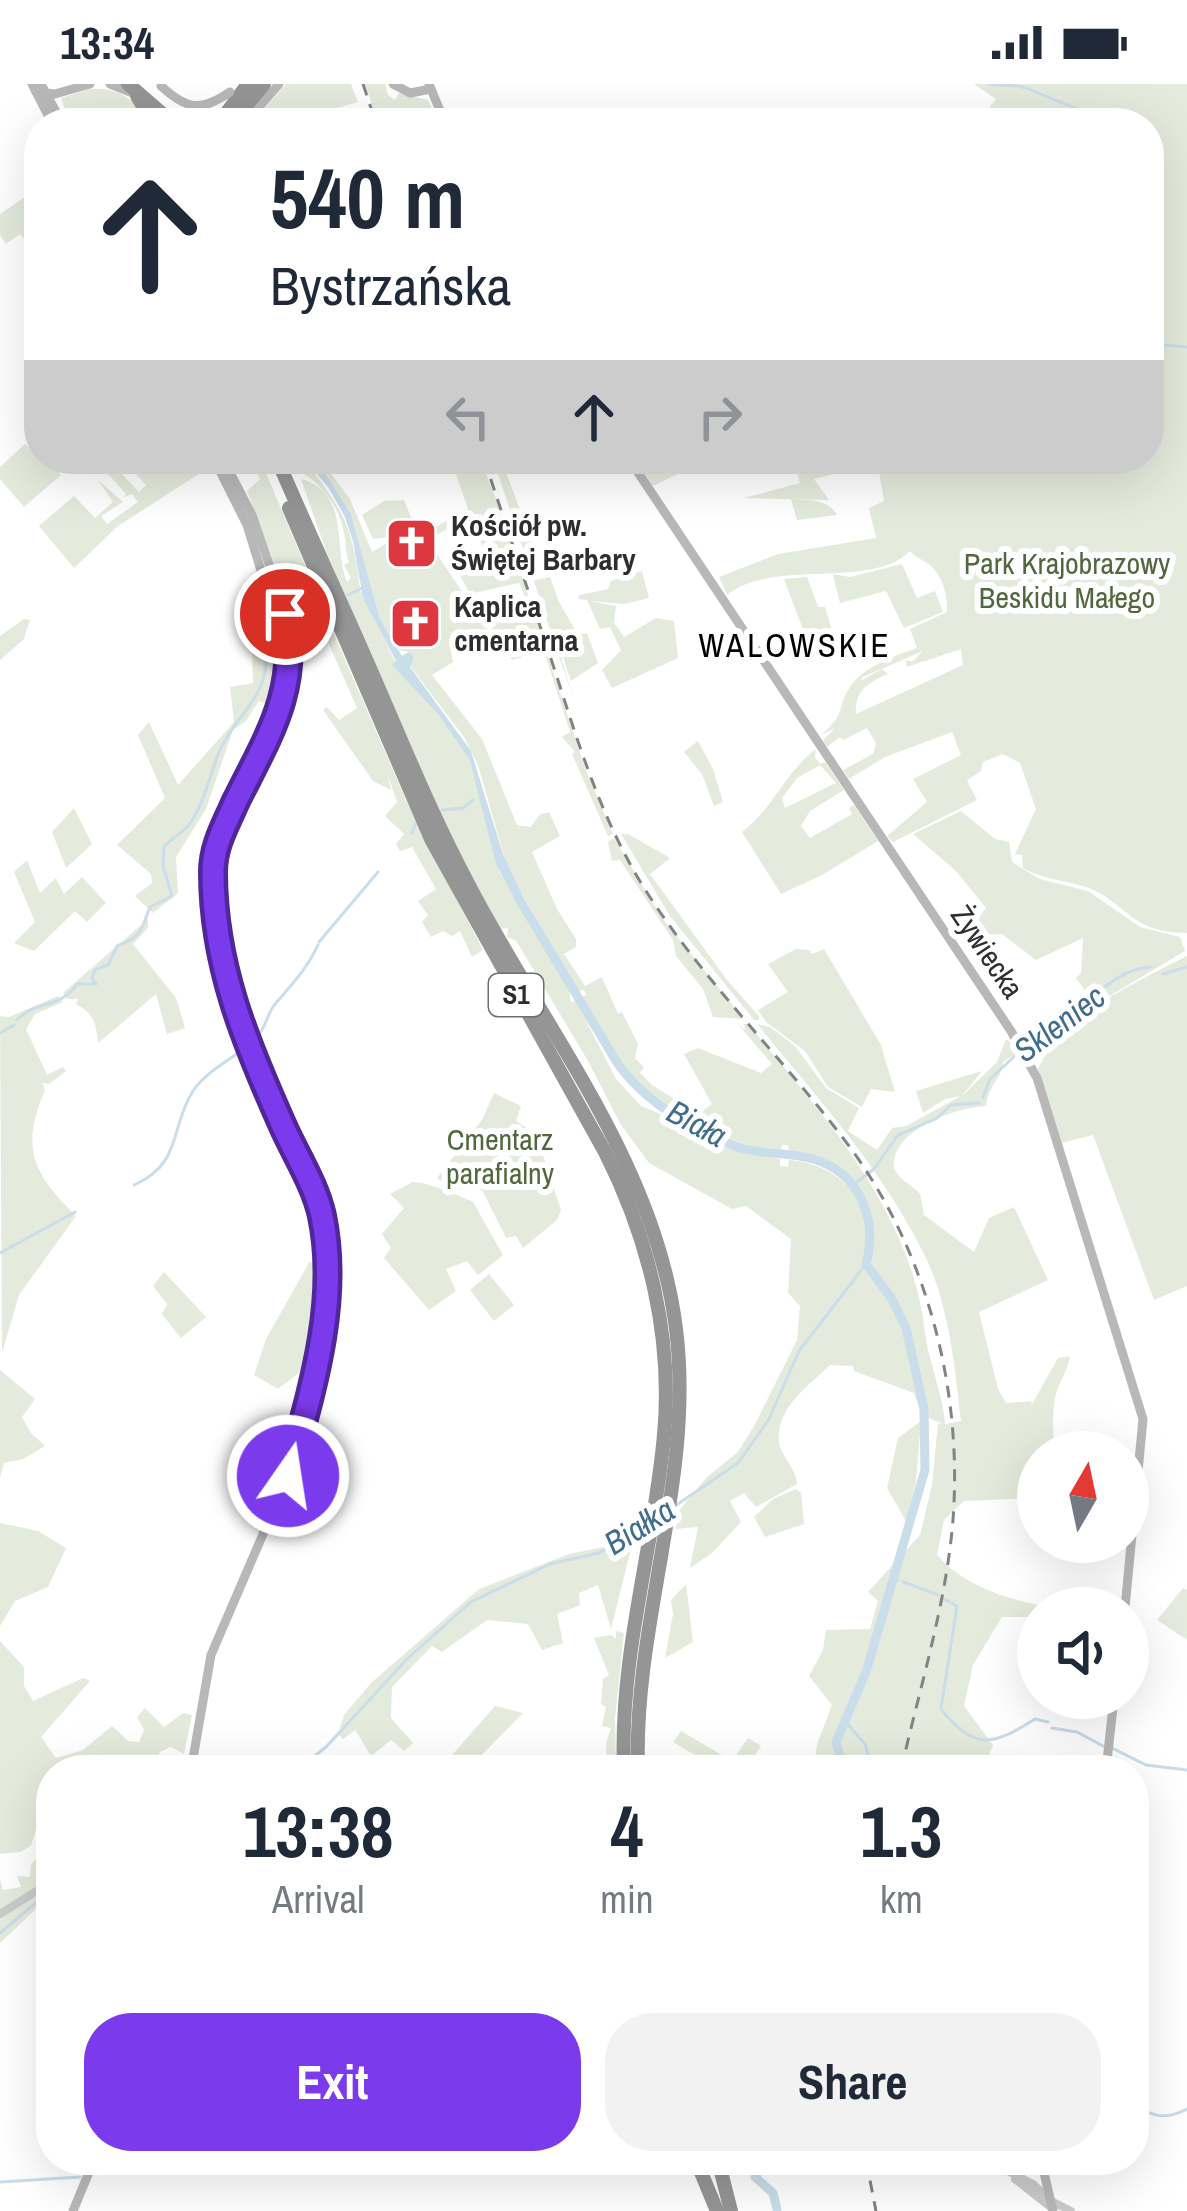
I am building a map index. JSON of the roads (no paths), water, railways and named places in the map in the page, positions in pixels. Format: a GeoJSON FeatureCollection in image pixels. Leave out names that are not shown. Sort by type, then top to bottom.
{"type":"FeatureCollection","features":[{"type":"Feature","properties":{"kind":"highway"},"geometry":{"type":"LineString","coordinates":[[244,108],[264,84]]}},
{"type":"Feature","properties":{"kind":"highway","name":"S1"},"geometry":{"type":"LineString","coordinates":[[274,474],[430,839],[605,1152],[630,1206],[652,1277],[662,1333],[667,1476],[641,1574],[627,1669],[624,1755]]}},
{"type":"Feature","properties":{"kind":"highway","name":"S1"},"geometry":{"type":"LineString","coordinates":[[287,474],[463,875],[618,1146],[646,1205],[664,1263],[676,1330],[680,1400],[640,1676],[638,1755]]}},
{"type":"Feature","properties":{"kind":"highway"},"geometry":{"type":"LineString","coordinates":[[705,2175],[717,2211]]}},
{"type":"Feature","properties":{"kind":"highway"},"geometry":{"type":"LineString","coordinates":[[722,2175],[732,2211]]}},
{"type":"Feature","properties":{"kind":"highway"},"geometry":{"type":"LineString","coordinates":[[731,2175],[732,2211]]}},
{"type":"Feature","properties":{"kind":"main road"},"geometry":{"type":"LineString","coordinates":[[38,88],[56,84]]}},
{"type":"Feature","properties":{"kind":"main road"},"geometry":{"type":"LineString","coordinates":[[38,88],[55,94],[89,84]]}},
{"type":"Feature","properties":{"kind":"main road"},"geometry":{"type":"LineString","coordinates":[[110,84],[132,90]]}},
{"type":"Feature","properties":{"kind":"main road"},"geometry":{"type":"LineString","coordinates":[[257,108],[279,84]]}},
{"type":"Feature","properties":{"kind":"main road"},"geometry":{"type":"LineString","coordinates":[[162,85],[180,103],[193,108],[209,105],[234,88]]}},
{"type":"Feature","properties":{"kind":"main road"},"geometry":{"type":"LineString","coordinates":[[395,86],[413,93],[430,87]]}},
{"type":"Feature","properties":{"kind":"main road"},"geometry":{"type":"LineString","coordinates":[[58,108],[60,96],[72,89]]}},
{"type":"Feature","properties":{"kind":"main road"},"geometry":{"type":"LineString","coordinates":[[194,1755],[211,1654],[288,1476],[327,1307],[319,1206],[226,984],[213,873],[216,844],[271,729],[284,684],[282,635],[225,474]]}},
{"type":"Feature","properties":{"kind":"main road","name":"Żywiecka"},"geometry":{"type":"LineString","coordinates":[[639,474],[1026,1055],[1141,1404],[1143,1436],[1127,1587]]}},
{"type":"Feature","properties":{"kind":"main road"},"geometry":{"type":"LineString","coordinates":[[1108,1755],[1112,1719]]}},
{"type":"Feature","properties":{"kind":"main road"},"geometry":{"type":"LineString","coordinates":[[73,2211],[88,2175]]}},
{"type":"Feature","properties":{"kind":"main road"},"geometry":{"type":"LineString","coordinates":[[1045,2175],[1052,2207]]}},
{"type":"Feature","properties":{"kind":"street"},"geometry":{"type":"LineString","coordinates":[[0,1914],[36,1891]]}},
{"type":"Feature","properties":{"kind":"street"},"geometry":{"type":"LineString","coordinates":[[1011,2175],[1052,2207],[1071,2211]]}},
{"type":"Feature","properties":{"kind":"street"},"geometry":{"type":"LineString","coordinates":[[1015,2175],[1033,2184],[1052,2207]]}},
{"type":"Feature","properties":{"kind":"street"},"geometry":{"type":"LineString","coordinates":[[1033,2184],[1045,2175]]}},
{"type":"Feature","properties":{"kind":"water"},"geometry":{"type":"Polygon","coordinates":[[[317,474],[326,474],[351,514],[380,619],[402,656],[409,652],[414,658],[410,667],[471,751],[503,854],[525,901],[518,906],[496,864],[470,761],[438,714],[392,665],[396,661],[363,598],[344,515],[317,474]]]}},
{"type":"Feature","properties":{"kind":"waterway"},"geometry":{"type":"LineString","coordinates":[[989,84],[1029,89],[1075,108]]}},
{"type":"Feature","properties":{"kind":"waterway"},"geometry":{"type":"LineString","coordinates":[[1164,345],[1187,347]]}},
{"type":"Feature","properties":{"kind":"waterway"},"geometry":{"type":"LineString","coordinates":[[348,595],[362,588]]}},
{"type":"Feature","properties":{"kind":"waterway"},"geometry":{"type":"LineString","coordinates":[[296,637],[323,619]]}},
{"type":"Feature","properties":{"kind":"waterway"},"geometry":{"type":"LineString","coordinates":[[17,1020],[63,997],[77,984],[96,984],[95,970],[108,965],[117,946],[136,935],[150,907],[172,896],[163,866],[164,847],[191,822],[225,740],[260,688],[266,663],[279,650]]}},
{"type":"Feature","properties":{"kind":"waterway"},"geometry":{"type":"LineString","coordinates":[[442,810],[463,808],[473,800]]}},
{"type":"Feature","properties":{"kind":"waterway"},"geometry":{"type":"LineString","coordinates":[[412,833],[416,823]]}},
{"type":"Feature","properties":{"kind":"waterway"},"geometry":{"type":"LineString","coordinates":[[319,942],[378,872]]}},
{"type":"Feature","properties":{"kind":"waterway","name":"Biała"},"geometry":{"type":"LineString","coordinates":[[518,897],[616,1061],[640,1089],[670,1113],[721,1141],[829,1166],[843,1175],[862,1200],[869,1231],[866,1264],[906,1328],[924,1409],[925,1470],[866,1672],[836,1742],[840,1755]]}},
{"type":"Feature","properties":{"kind":"waterway"},"geometry":{"type":"LineString","coordinates":[[256,1038],[318,945]]}},
{"type":"Feature","properties":{"kind":"waterway","name":"Skleniec"},"geometry":{"type":"LineString","coordinates":[[1024,1048],[1117,979],[1151,967]]}},
{"type":"Feature","properties":{"kind":"waterway","name":"Skleniec"},"geometry":{"type":"LineString","coordinates":[[1163,974],[1187,967]]}},
{"type":"Feature","properties":{"kind":"waterway"},"geometry":{"type":"LineString","coordinates":[[0,1033],[14,1025]]}},
{"type":"Feature","properties":{"kind":"waterway"},"geometry":{"type":"LineString","coordinates":[[134,1185],[168,1156],[193,1091],[245,1048]]}},
{"type":"Feature","properties":{"kind":"waterway","name":"Skleniec"},"geometry":{"type":"LineString","coordinates":[[983,1097],[990,1079],[1017,1054]]}},
{"type":"Feature","properties":{"kind":"waterway","name":"Skleniec"},"geometry":{"type":"LineString","coordinates":[[853,1185],[874,1169],[898,1135],[937,1118],[951,1105],[979,1103]]}},
{"type":"Feature","properties":{"kind":"waterway"},"geometry":{"type":"LineString","coordinates":[[0,1253],[75,1212]]}},
{"type":"Feature","properties":{"kind":"waterway","name":"Białka"},"geometry":{"type":"LineString","coordinates":[[675,1506],[738,1463],[769,1419],[799,1351],[866,1264]]}},
{"type":"Feature","properties":{"kind":"waterway","name":"Białka"},"geometry":{"type":"LineString","coordinates":[[316,1755],[407,1659],[471,1602],[550,1564],[599,1553],[647,1525]]}},
{"type":"Feature","properties":{"kind":"waterway","name":"Biała"},"geometry":{"type":"LineString","coordinates":[[893,1578],[898,1580]]}},
{"type":"Feature","properties":{"kind":"waterway"},"geometry":{"type":"LineString","coordinates":[[903,1582],[938,1595]]}},
{"type":"Feature","properties":{"kind":"waterway"},"geometry":{"type":"LineString","coordinates":[[944,1599],[957,1606],[941,1709],[964,1732],[985,1740],[1035,1719],[1048,1722]]}},
{"type":"Feature","properties":{"kind":"waterway"},"geometry":{"type":"LineString","coordinates":[[846,1722],[865,1744],[868,1755]]}},
{"type":"Feature","properties":{"kind":"waterway"},"geometry":{"type":"LineString","coordinates":[[1052,1728],[1077,1732],[1103,1746]]}},
{"type":"Feature","properties":{"kind":"waterway"},"geometry":{"type":"LineString","coordinates":[[1112,1748],[1126,1755]]}},
{"type":"Feature","properties":{"kind":"waterway"},"geometry":{"type":"LineString","coordinates":[[1149,1765],[1187,1770]]}},
{"type":"Feature","properties":{"kind":"waterway","name":"Białka"},"geometry":{"type":"LineString","coordinates":[[0,1933],[36,1903]]}},
{"type":"Feature","properties":{"kind":"waterway"},"geometry":{"type":"LineString","coordinates":[[1149,2112],[1172,2115],[1187,2109]]}},
{"type":"Feature","properties":{"kind":"waterway","name":"Biała"},"geometry":{"type":"LineString","coordinates":[[756,2175],[773,2193],[777,2209]]}},
{"type":"Feature","properties":{"kind":"waterway"},"geometry":{"type":"LineString","coordinates":[[0,2182],[80,2177]]}},
{"type":"Feature","properties":{"kind":"railway"},"geometry":{"type":"LineString","coordinates":[[363,84],[371,108]]}},
{"type":"Feature","properties":{"kind":"railway"},"geometry":{"type":"LineString","coordinates":[[489,474],[584,758],[631,865],[693,957],[849,1146],[901,1233],[920,1280],[946,1379],[955,1480],[943,1591],[905,1755]]}},
{"type":"Feature","properties":{"kind":"railway"},"geometry":{"type":"LineString","coordinates":[[869,2175],[876,2211]]}},
{"type":"Feature","properties":{"kind":"place","name":"Kościół pw. Świętej Barbary"},"geometry":{"type":"Point","coordinates":[412,543]}},
{"type":"Feature","properties":{"kind":"place","name":"Kaplica cmentarna"},"geometry":{"type":"Point","coordinates":[415,624]}},
{"type":"Feature","properties":{"kind":"district","name":"WALOWSKIE"},"geometry":{"type":"Point","coordinates":[795,645]}},
{"type":"Feature","properties":{"kind":"park label","name":"Park Krajobrazowy Beskidu Małego"},"geometry":{"type":"Point","coordinates":[1067,581]}},
{"type":"Feature","properties":{"kind":"park label","name":"Cmentarz parafialny"},"geometry":{"type":"Point","coordinates":[500,1157]}}]}
